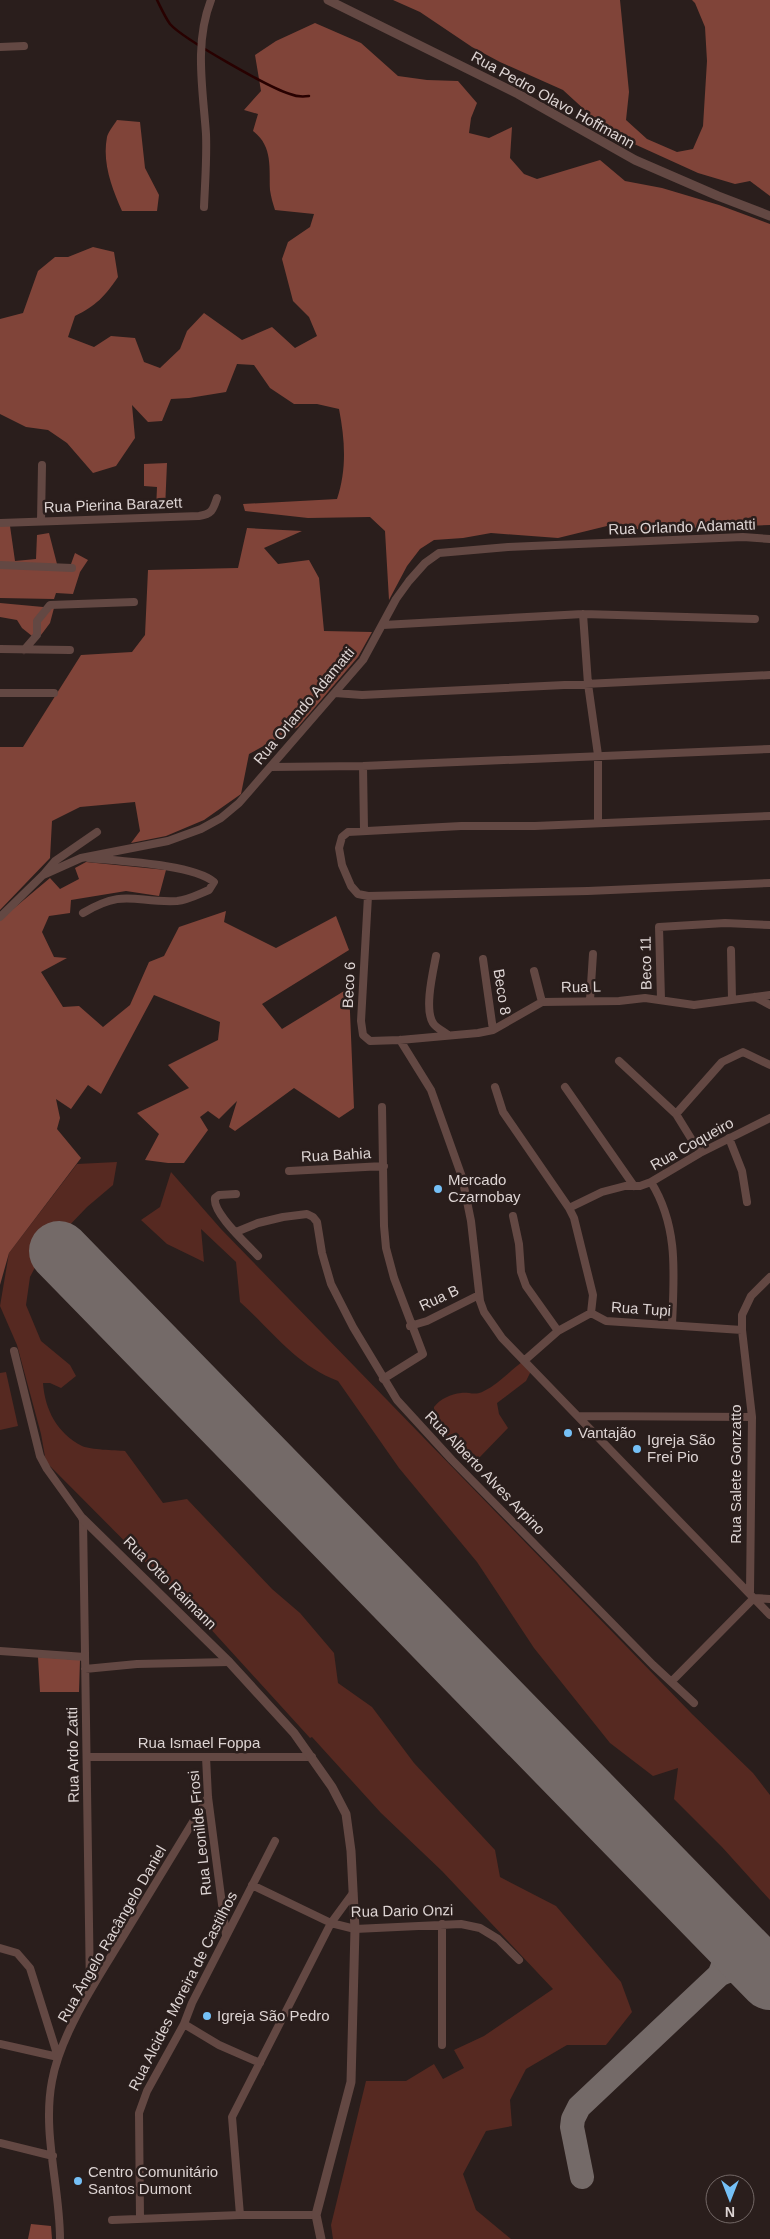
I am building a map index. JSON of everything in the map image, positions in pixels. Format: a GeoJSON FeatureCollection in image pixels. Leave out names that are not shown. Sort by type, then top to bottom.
{"type":"FeatureCollection","features":[{"type":"Feature","properties":{"kind":"street"},"geometry":{"type":"LineString","coordinates":[[204,208],[206,136],[202,41],[204,24],[211,0]]}},
{"type":"Feature","properties":{"kind":"street","name":"Rua Pedro Olavo Hoffmann"},"geometry":{"type":"LineString","coordinates":[[328,0],[518,94],[635,160],[710,193],[770,216]]}},
{"type":"Feature","properties":{"kind":"street"},"geometry":{"type":"LineString","coordinates":[[0,46],[24,46]]}},
{"type":"Feature","properties":{"kind":"street"},"geometry":{"type":"LineString","coordinates":[[41,521],[42,465]]}},
{"type":"Feature","properties":{"kind":"street","name":"Rua Pierina Barazett"},"geometry":{"type":"LineString","coordinates":[[0,523],[199,516],[209,514],[214,509],[217,498]]}},
{"type":"Feature","properties":{"kind":"street","name":"Rua Orlando Adamatti"},"geometry":{"type":"LineString","coordinates":[[0,917],[43,875],[81,858],[168,841],[201,829],[221,818],[239,803],[363,660],[396,599],[425,563],[439,553],[744,537],[770,539]]}},
{"type":"Feature","properties":{"kind":"street"},"geometry":{"type":"LineString","coordinates":[[0,565],[72,568]]}},
{"type":"Feature","properties":{"kind":"street"},"geometry":{"type":"LineString","coordinates":[[24,650],[37,635],[37,621],[50,604],[134,602]]}},
{"type":"Feature","properties":{"kind":"street"},"geometry":{"type":"LineString","coordinates":[[383,625],[583,614],[755,619]]}},
{"type":"Feature","properties":{"kind":"street"},"geometry":{"type":"LineString","coordinates":[[583,614],[588,684],[598,755],[598,823]]}},
{"type":"Feature","properties":{"kind":"street"},"geometry":{"type":"LineString","coordinates":[[0,649],[70,650]]}},
{"type":"Feature","properties":{"kind":"street"},"geometry":{"type":"LineString","coordinates":[[336,692],[362,695],[770,675]]}},
{"type":"Feature","properties":{"kind":"street"},"geometry":{"type":"LineString","coordinates":[[0,693],[54,694]]}},
{"type":"Feature","properties":{"kind":"street"},"geometry":{"type":"LineString","coordinates":[[271,767],[363,766],[770,749]]}},
{"type":"Feature","properties":{"kind":"street"},"geometry":{"type":"LineString","coordinates":[[363,766],[364,830]]}},
{"type":"Feature","properties":{"kind":"street"},"geometry":{"type":"LineString","coordinates":[[770,816],[552,826],[461,826],[364,830],[348,832],[342,838],[339,848],[342,865],[351,886],[358,894],[368,896],[588,891],[770,883]]}},
{"type":"Feature","properties":{"kind":"street"},"geometry":{"type":"LineString","coordinates":[[43,875],[55,861],[97,832]]}},
{"type":"Feature","properties":{"kind":"street"},"geometry":{"type":"LineString","coordinates":[[81,858],[169,867],[192,872],[210,878],[214,882],[209,890],[178,901],[131,897],[110,899],[83,913]]}},
{"type":"Feature","properties":{"kind":"street","name":"Beco 6"},"geometry":{"type":"LineString","coordinates":[[368,896],[362,980],[361,1021],[363,1035],[370,1041],[400,1040]]}},
{"type":"Feature","properties":{"kind":"street","name":"Beco 11"},"geometry":{"type":"LineString","coordinates":[[661,999],[659,927],[725,924],[770,925]]}},
{"type":"Feature","properties":{"kind":"street"},"geometry":{"type":"LineString","coordinates":[[730,950],[732,999]]}},
{"type":"Feature","properties":{"kind":"street"},"geometry":{"type":"LineString","coordinates":[[590,1000],[593,954]]}},
{"type":"Feature","properties":{"kind":"street"},"geometry":{"type":"LineString","coordinates":[[436,956],[429,1004],[430,1015],[432,1022],[448,1035]]}},
{"type":"Feature","properties":{"kind":"street","name":"Beco 8"},"geometry":{"type":"LineString","coordinates":[[483,959],[493,1030]]}},
{"type":"Feature","properties":{"kind":"street"},"geometry":{"type":"LineString","coordinates":[[534,971],[542,1002]]}},
{"type":"Feature","properties":{"kind":"street","name":"Rua L"},"geometry":{"type":"LineString","coordinates":[[400,1040],[493,1030],[542,1002],[661,999],[694,1005],[770,995]]}},
{"type":"Feature","properties":{"kind":"street"},"geometry":{"type":"LineString","coordinates":[[755,997],[770,1004]]}},
{"type":"Feature","properties":{"kind":"street"},"geometry":{"type":"LineString","coordinates":[[400,1040],[431,1090],[462,1178],[471,1221],[480,1294],[484,1312],[494,1328],[770,1615]]}},
{"type":"Feature","properties":{"kind":"street"},"geometry":{"type":"LineString","coordinates":[[676,1114],[728,1057],[743,1052],[770,1065]]}},
{"type":"Feature","properties":{"kind":"street"},"geometry":{"type":"LineString","coordinates":[[619,1061],[676,1114],[700,1153]]}},
{"type":"Feature","properties":{"kind":"street"},"geometry":{"type":"LineString","coordinates":[[496,1087],[498,1101],[503,1112],[570,1208],[593,1295],[591,1313]]}},
{"type":"Feature","properties":{"kind":"street"},"geometry":{"type":"LineString","coordinates":[[565,1087],[634,1186]]}},
{"type":"Feature","properties":{"kind":"street"},"geometry":{"type":"LineString","coordinates":[[382,1107],[386,1248],[410,1326],[423,1354],[383,1379]]}},
{"type":"Feature","properties":{"kind":"street","name":"Rua Coqueiro"},"geometry":{"type":"LineString","coordinates":[[570,1208],[602,1192],[651,1182],[700,1153],[770,1118]]}},
{"type":"Feature","properties":{"kind":"street"},"geometry":{"type":"LineString","coordinates":[[729,1138],[742,1171],[747,1202]]}},
{"type":"Feature","properties":{"kind":"street","name":"Rua Bahia"},"geometry":{"type":"LineString","coordinates":[[289,1172],[384,1166]]}},
{"type":"Feature","properties":{"kind":"street"},"geometry":{"type":"LineString","coordinates":[[651,1182],[666,1212],[673,1247],[672,1325]]}},
{"type":"Feature","properties":{"kind":"street"},"geometry":{"type":"LineString","coordinates":[[236,1194],[219,1196],[214,1202],[222,1217],[258,1256]]}},
{"type":"Feature","properties":{"kind":"street","name":"Rua Alberto Alves Arpino"},"geometry":{"type":"LineString","coordinates":[[236,1232],[258,1223],[307,1214],[317,1222],[322,1253],[331,1284],[383,1379],[397,1400],[452,1460],[653,1665],[694,1703]]}},
{"type":"Feature","properties":{"kind":"street"},"geometry":{"type":"LineString","coordinates":[[513,1216],[521,1272],[526,1286],[558,1331]]}},
{"type":"Feature","properties":{"kind":"street","name":"Rua Salete Gonzatto"},"geometry":{"type":"LineString","coordinates":[[752,1595],[752,1417],[742,1315],[751,1296],[770,1277]]}},
{"type":"Feature","properties":{"kind":"street","name":"Rua B"},"geometry":{"type":"LineString","coordinates":[[410,1326],[427,1321],[480,1294]]}},
{"type":"Feature","properties":{"kind":"street","name":"Rua Tupi"},"geometry":{"type":"LineString","coordinates":[[525,1360],[558,1331],[591,1313],[606,1321],[742,1330]]}},
{"type":"Feature","properties":{"kind":"street","name":"Rua Otto Raimann"},"geometry":{"type":"LineString","coordinates":[[14,1352],[40,1456],[83,1519],[229,1662],[294,1733],[332,1787],[346,1814],[351,1851],[355,1929],[351,2082],[316,2215]]}},
{"type":"Feature","properties":{"kind":"street"},"geometry":{"type":"LineString","coordinates":[[578,1416],[752,1417]]}},
{"type":"Feature","properties":{"kind":"street","name":"Rua Ardo Zatti"},"geometry":{"type":"LineString","coordinates":[[83,1519],[90,1991]]}},
{"type":"Feature","properties":{"kind":"street"},"geometry":{"type":"LineString","coordinates":[[672,1681],[752,1595]]}},
{"type":"Feature","properties":{"kind":"street"},"geometry":{"type":"LineString","coordinates":[[752,1595],[770,1599]]}},
{"type":"Feature","properties":{"kind":"street"},"geometry":{"type":"LineString","coordinates":[[0,1651],[85,1657]]}},
{"type":"Feature","properties":{"kind":"street"},"geometry":{"type":"LineString","coordinates":[[85,1669],[136,1664],[229,1662]]}},
{"type":"Feature","properties":{"kind":"street","name":"Rua Ismael Foppa"},"geometry":{"type":"LineString","coordinates":[[87,1757],[312,1757]]}},
{"type":"Feature","properties":{"kind":"street","name":"Rua Leonilde Frosi"},"geometry":{"type":"LineString","coordinates":[[206,1757],[208,1797],[226,1935]]}},
{"type":"Feature","properties":{"kind":"street","name":"Rua Ângelo Racângelo Daniel"},"geometry":{"type":"LineString","coordinates":[[60,2239],[60,2209],[53,2156],[50,2098],[51,2082],[58,2056],[90,1991],[208,1797]]}},
{"type":"Feature","properties":{"kind":"street","name":"Rua Alcides Moreira de Castilhos"},"geometry":{"type":"LineString","coordinates":[[140,2218],[139,2113],[147,2091],[184,2024],[192,2003],[275,1840]]}},
{"type":"Feature","properties":{"kind":"street","name":"Rua Dario Onzi"},"geometry":{"type":"LineString","coordinates":[[252,1885],[331,1923],[355,1929],[442,1924],[460,1924],[480,1928],[498,1939],[519,1960]]}},
{"type":"Feature","properties":{"kind":"street"},"geometry":{"type":"LineString","coordinates":[[240,2215],[232,2117],[331,1923],[353,1893]]}},
{"type":"Feature","properties":{"kind":"street"},"geometry":{"type":"LineString","coordinates":[[442,1924],[442,2046]]}},
{"type":"Feature","properties":{"kind":"street"},"geometry":{"type":"LineString","coordinates":[[0,1948],[17,1953],[30,1968],[58,2056],[0,2044]]}},
{"type":"Feature","properties":{"kind":"street"},"geometry":{"type":"LineString","coordinates":[[184,2024],[219,2045],[260,2063]]}},
{"type":"Feature","properties":{"kind":"street"},"geometry":{"type":"LineString","coordinates":[[0,2144],[53,2156]]}},
{"type":"Feature","properties":{"kind":"street"},"geometry":{"type":"LineString","coordinates":[[112,2220],[240,2215],[316,2215],[321,2239]]}},
{"type":"Feature","properties":{"kind":"shaded area"},"geometry":{"type":"Polygon","coordinates":[[[393,0],[620,0],[629,92],[626,120],[647,139],[677,152],[693,149],[703,126],[707,61],[705,27],[692,0],[770,0],[770,196],[750,181],[735,184],[698,173],[610,133],[563,90],[500,62],[472,47],[420,12],[393,0]]]}},
{"type":"Feature","properties":{"kind":"shaded area"},"geometry":{"type":"Polygon","coordinates":[[[315,23],[361,43],[398,76],[427,80],[458,81],[477,103],[471,118],[469,133],[489,138],[512,127],[510,158],[524,174],[537,179],[600,160],[625,181],[662,188],[719,205],[770,224],[770,525],[644,530],[611,525],[558,538],[491,533],[463,538],[434,540],[420,549],[407,566],[389,600],[385,531],[370,517],[308,518],[245,511],[243,504],[337,499],[344,466],[344,443],[339,409],[317,404],[294,404],[270,388],[254,365],[237,364],[226,392],[171,399],[162,421],[148,422],[132,405],[135,438],[116,466],[93,473],[67,443],[48,430],[26,427],[0,414],[0,319],[23,313],[38,271],[55,257],[68,257],[93,247],[114,252],[118,277],[100,300],[75,316],[68,337],[94,347],[111,336],[135,338],[144,362],[160,368],[180,349],[187,331],[204,313],[242,340],[272,327],[295,348],[317,336],[309,317],[293,301],[282,259],[288,242],[310,227],[314,214],[275,210],[270,190],[267,150],[264,143],[253,131],[258,114],[244,110],[261,91],[255,55],[276,41],[315,23]]]}},
{"type":"Feature","properties":{"kind":"shaded area"},"geometry":{"type":"Polygon","coordinates":[[[117,120],[140,122],[145,168],[159,195],[157,211],[122,211],[112,184],[106,156],[108,135],[117,120]]]}},
{"type":"Feature","properties":{"kind":"shaded area"},"geometry":{"type":"Polygon","coordinates":[[[167,463],[165,509],[156,510],[157,487],[144,486],[144,464],[167,463]]]}},
{"type":"Feature","properties":{"kind":"shaded area"},"geometry":{"type":"Polygon","coordinates":[[[0,526],[10,526],[15,561],[36,559],[37,535],[49,533],[57,564],[71,564],[75,553],[88,560],[80,572],[73,594],[56,593],[54,599],[0,598],[0,526]]]}},
{"type":"Feature","properties":{"kind":"shaded area"},"geometry":{"type":"Polygon","coordinates":[[[247,528],[302,531],[264,548],[278,564],[309,560],[319,578],[324,631],[372,632],[358,657],[298,727],[249,754],[241,794],[204,820],[166,836],[131,843],[140,831],[135,802],[80,807],[52,821],[50,858],[0,910],[0,747],[23,747],[81,655],[132,652],[145,635],[148,570],[238,568],[247,528]]]}},
{"type":"Feature","properties":{"kind":"shaded area"},"geometry":{"type":"Polygon","coordinates":[[[0,603],[54,608],[50,623],[41,635],[32,636],[22,628],[17,620],[0,617],[0,603]]]}},
{"type":"Feature","properties":{"kind":"shaded area"},"geometry":{"type":"Polygon","coordinates":[[[86,862],[166,870],[159,896],[126,891],[71,900],[70,913],[49,916],[42,932],[54,957],[67,958],[41,972],[63,1007],[79,1006],[103,1027],[130,1005],[149,962],[164,956],[179,927],[226,911],[224,922],[276,948],[336,916],[349,950],[262,1004],[282,1029],[349,988],[354,1108],[339,1118],[294,1088],[235,1131],[229,1127],[237,1101],[219,1119],[208,1111],[200,1117],[208,1130],[184,1163],[145,1160],[159,1134],[137,1113],[189,1088],[168,1065],[218,1040],[220,1022],[154,995],[101,1094],[88,1085],[71,1109],[56,1099],[60,1118],[57,1129],[81,1158],[9,1253],[0,1285],[0,920],[50,878],[60,889],[79,879],[75,868],[86,862]]]}},
{"type":"Feature","properties":{"kind":"shaded area"},"geometry":{"type":"Polygon","coordinates":[[[117,1162],[113,1185],[87,1207],[42,1254],[30,1277],[26,1305],[41,1341],[70,1365],[76,1376],[61,1388],[50,1383],[43,1383],[46,1402],[54,1420],[73,1441],[82,1446],[125,1451],[163,1503],[187,1499],[272,1589],[300,1613],[334,1653],[338,1683],[372,1707],[414,1763],[495,1850],[500,1877],[556,1906],[621,1982],[632,2012],[606,2045],[567,2045],[526,2069],[510,2100],[512,2126],[486,2131],[463,2174],[476,2210],[511,2239],[333,2239],[331,2225],[366,2081],[406,2081],[434,2064],[443,2079],[464,2068],[454,2050],[484,2036],[553,1989],[442,1871],[381,1813],[197,1614],[46,1462],[41,1434],[17,1345],[0,1306],[9,1253],[77,1164],[117,1162]]]}},
{"type":"Feature","properties":{"kind":"shaded area"},"geometry":{"type":"Polygon","coordinates":[[[171,1172],[221,1229],[692,1714],[753,1773],[770,1795],[770,1900],[722,1847],[674,1799],[678,1768],[653,1776],[610,1743],[534,1648],[477,1562],[399,1468],[338,1381],[323,1374],[297,1357],[240,1302],[236,1262],[201,1229],[204,1262],[167,1244],[141,1220],[160,1207],[171,1172]]]}},
{"type":"Feature","properties":{"kind":"shaded area"},"geometry":{"type":"Polygon","coordinates":[[[522,1362],[531,1371],[526,1381],[497,1403],[499,1414],[508,1428],[478,1459],[463,1452],[434,1424],[434,1407],[443,1399],[457,1394],[481,1392],[494,1385],[522,1362]]]}},
{"type":"Feature","properties":{"kind":"shaded area"},"geometry":{"type":"Polygon","coordinates":[[[6,1372],[18,1426],[0,1430],[0,1373],[6,1372]]]}},
{"type":"Feature","properties":{"kind":"shaded area"},"geometry":{"type":"Polygon","coordinates":[[[38,1657],[80,1660],[79,1692],[40,1692],[38,1657]]]}},
{"type":"Feature","properties":{"kind":"shaded area"},"geometry":{"type":"Polygon","coordinates":[[[31,2224],[51,2226],[52,2239],[28,2239],[31,2224]]]}},
{"type":"Feature","properties":{"kind":"waterway"},"geometry":{"type":"LineString","coordinates":[[157,0],[170,24],[208,51],[280,90],[297,96],[309,96]]}},
{"type":"Feature","properties":{"kind":"taxiway"},"geometry":{"type":"LineString","coordinates":[[717,1928],[725,1951],[724,1962],[719,1975]]}},
{"type":"Feature","properties":{"kind":"taxiway"},"geometry":{"type":"LineString","coordinates":[[582,2177],[572,2127],[573,2119],[579,2107],[719,1975],[731,1970],[742,1969],[766,1976]]}},
{"type":"Feature","properties":{"kind":"runway"},"geometry":{"type":"LineString","coordinates":[[59,1251],[770,1980]]}},
{"type":"Feature","properties":{"kind":"place","name":"Mercado Czarnobay"},"geometry":{"type":"Point","coordinates":[438,1189]}},
{"type":"Feature","properties":{"kind":"place","name":"Vantajão"},"geometry":{"type":"Point","coordinates":[568,1433]}},
{"type":"Feature","properties":{"kind":"place","name":"Igreja São Frei Pio"},"geometry":{"type":"Point","coordinates":[637,1449]}},
{"type":"Feature","properties":{"kind":"place","name":"Igreja São Pedro"},"geometry":{"type":"Point","coordinates":[207,2016]}},
{"type":"Feature","properties":{"kind":"place","name":"Centro Comunitário Santos Dumont"},"geometry":{"type":"Point","coordinates":[78,2181]}}]}
